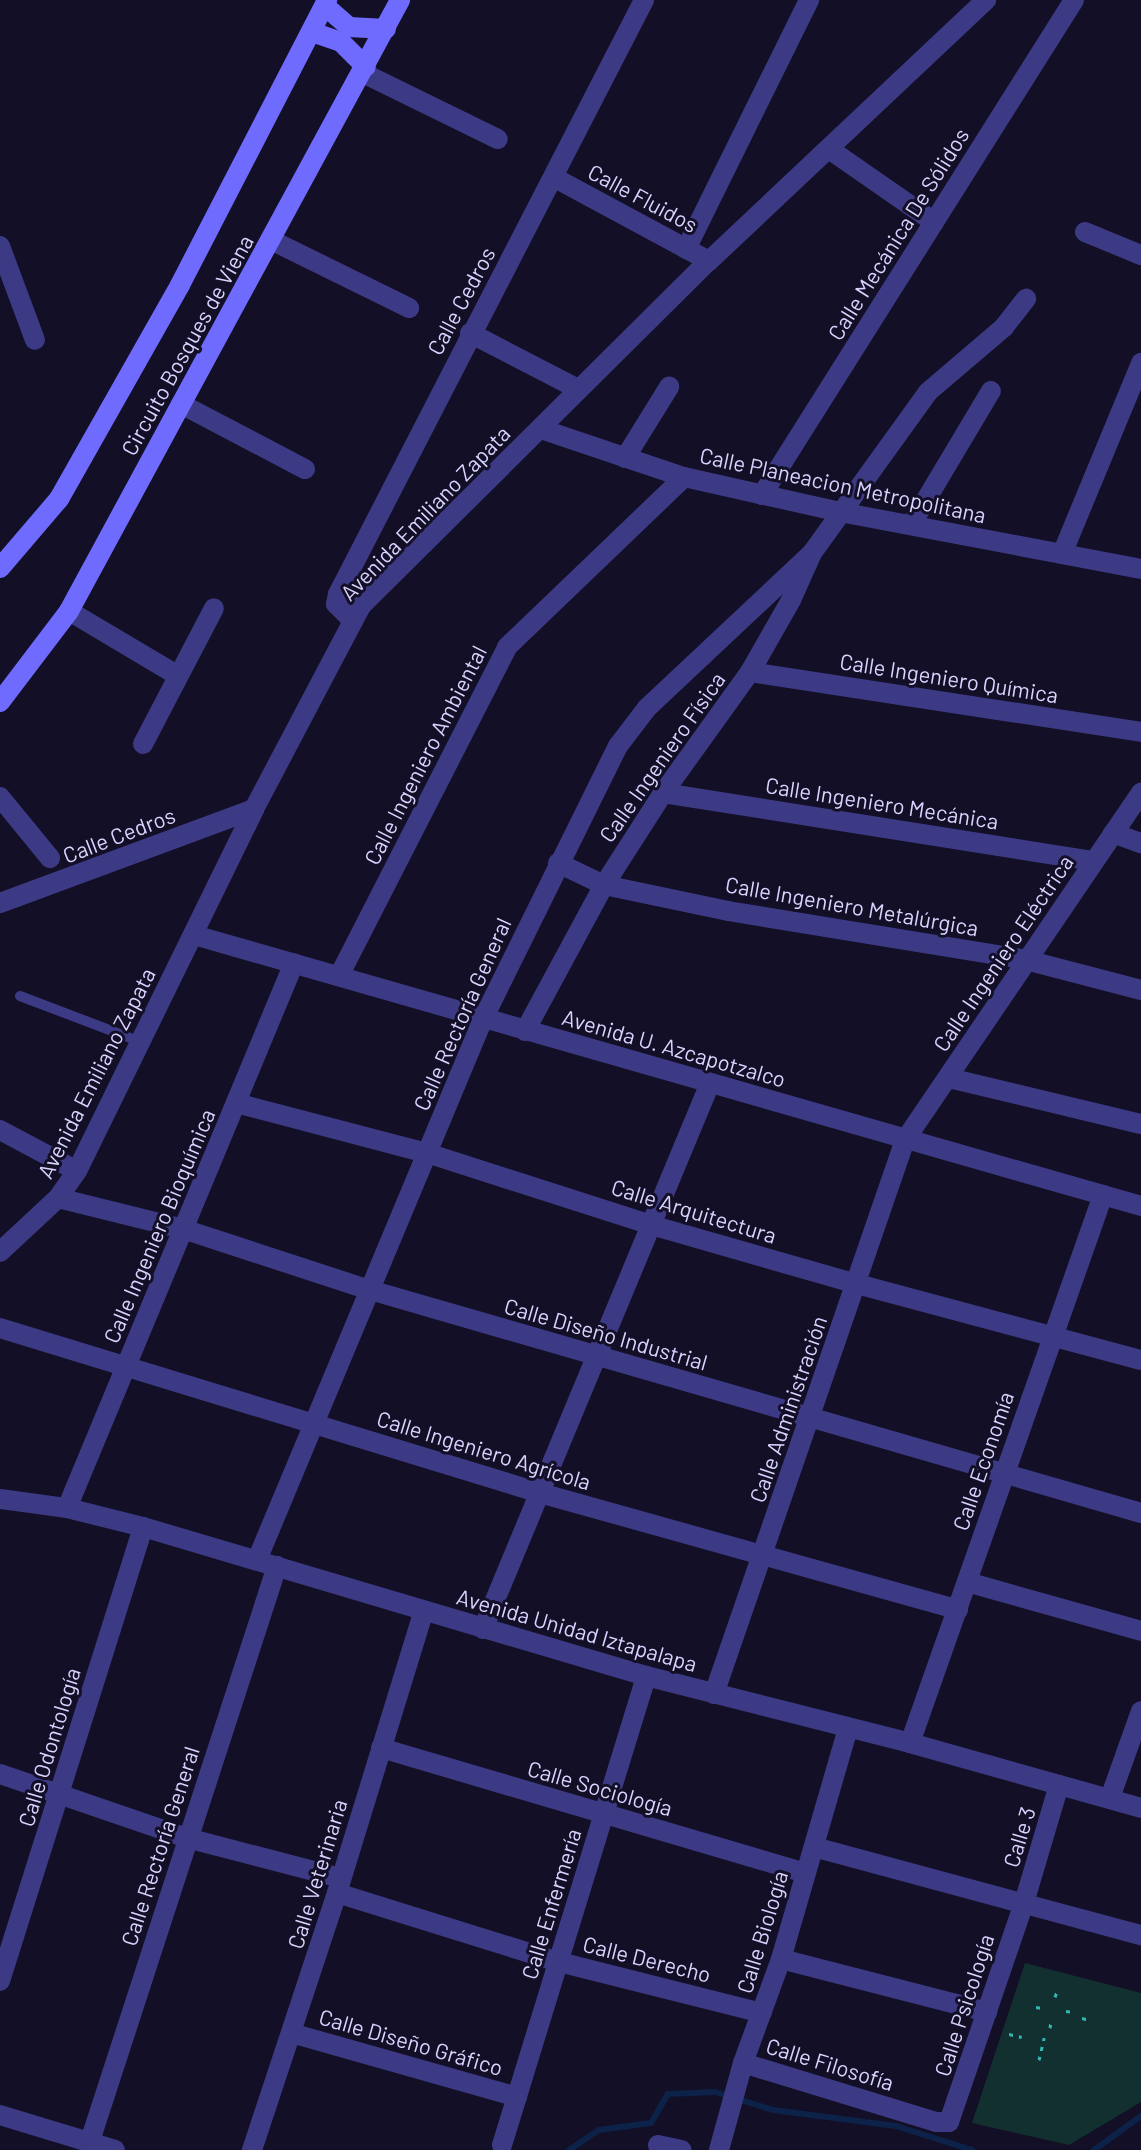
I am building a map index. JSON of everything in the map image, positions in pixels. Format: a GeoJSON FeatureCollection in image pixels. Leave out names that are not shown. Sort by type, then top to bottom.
{"type":"FeatureCollection","features":[{"type":"Feature","properties":{"kind":"main road","name":"Circuito Bosques de Viena"},"geometry":{"type":"LineString","coordinates":[[0,702],[69,611],[400,0]]}},
{"type":"Feature","properties":{"kind":"main road","name":"Circuito Bosques de Viena"},"geometry":{"type":"LineString","coordinates":[[0,568],[59,499],[180,285],[326,3]]}},
{"type":"Feature","properties":{"kind":"main road"},"geometry":{"type":"LineString","coordinates":[[326,3],[349,27],[386,29]]}},
{"type":"Feature","properties":{"kind":"main road"},"geometry":{"type":"LineString","coordinates":[[312,32],[341,42],[364,70]]}},
{"type":"Feature","properties":{"kind":"street","name":"Calle Cedros"},"geometry":{"type":"LineString","coordinates":[[353,621],[336,604],[338,594],[644,0]]}},
{"type":"Feature","properties":{"kind":"street"},"geometry":{"type":"LineString","coordinates":[[686,249],[809,0]]}},
{"type":"Feature","properties":{"kind":"street","name":"Avenida Emiliano Zapata"},"geometry":{"type":"LineString","coordinates":[[0,1252],[58,1198],[77,1171],[254,809],[361,606],[709,261],[986,0]]}},
{"type":"Feature","properties":{"kind":"street","name":"Calle Mecánica De Sólidos"},"geometry":{"type":"LineString","coordinates":[[762,495],[1074,0]]}},
{"type":"Feature","properties":{"kind":"street"},"geometry":{"type":"LineString","coordinates":[[364,70],[498,139]]}},
{"type":"Feature","properties":{"kind":"street"},"geometry":{"type":"LineString","coordinates":[[829,149],[934,222]]}},
{"type":"Feature","properties":{"kind":"street","name":"Calle Fluidos"},"geometry":{"type":"LineString","coordinates":[[555,178],[709,261]]}},
{"type":"Feature","properties":{"kind":"street"},"geometry":{"type":"LineString","coordinates":[[1085,232],[1141,255]]}},
{"type":"Feature","properties":{"kind":"street"},"geometry":{"type":"LineString","coordinates":[[271,240],[409,308]]}},
{"type":"Feature","properties":{"kind":"street"},"geometry":{"type":"LineString","coordinates":[[0,246],[35,340]]}},
{"type":"Feature","properties":{"kind":"street","name":"Calle Ingeniero Física"},"geometry":{"type":"LineString","coordinates":[[525,1031],[604,885],[663,793],[750,672],[791,600],[812,553],[840,512],[928,392],[1004,327],[1026,299]]}},
{"type":"Feature","properties":{"kind":"street"},"geometry":{"type":"LineString","coordinates":[[470,333],[578,389]]}},
{"type":"Feature","properties":{"kind":"street"},"geometry":{"type":"LineString","coordinates":[[1062,554],[1141,363]]}},
{"type":"Feature","properties":{"kind":"street"},"geometry":{"type":"LineString","coordinates":[[625,458],[669,387]]}},
{"type":"Feature","properties":{"kind":"street"},"geometry":{"type":"LineString","coordinates":[[911,525],[991,391]]}},
{"type":"Feature","properties":{"kind":"street"},"geometry":{"type":"LineString","coordinates":[[181,404],[305,469]]}},
{"type":"Feature","properties":{"kind":"street","name":"Calle Planeacion Metropolitana"},"geometry":{"type":"LineString","coordinates":[[541,429],[684,477],[840,512],[1141,569]]}},
{"type":"Feature","properties":{"kind":"street","name":"Calle Ingeniero Ambiental"},"geometry":{"type":"LineString","coordinates":[[339,976],[507,647],[684,477]]}},
{"type":"Feature","properties":{"kind":"street","name":"Calle Rectoría General"},"geometry":{"type":"LineString","coordinates":[[90,2141],[187,1838],[267,1563],[314,1424],[483,1019],[558,863],[630,726],[812,553]]}},
{"type":"Feature","properties":{"kind":"street"},"geometry":{"type":"LineString","coordinates":[[143,744],[214,608]]}},
{"type":"Feature","properties":{"kind":"street"},"geometry":{"type":"LineString","coordinates":[[69,611],[177,675]]}},
{"type":"Feature","properties":{"kind":"street","name":"Calle Ingeniero Química"},"geometry":{"type":"LineString","coordinates":[[750,672],[1141,732]]}},
{"type":"Feature","properties":{"kind":"street","name":"Calle Ingeniero Mecánica"},"geometry":{"type":"LineString","coordinates":[[663,793],[1094,861]]}},
{"type":"Feature","properties":{"kind":"street","name":"Calle Ingeniero Eléctrica"},"geometry":{"type":"LineString","coordinates":[[905,1140],[1141,793]]}},
{"type":"Feature","properties":{"kind":"street"},"geometry":{"type":"LineString","coordinates":[[0,797],[50,858]]}},
{"type":"Feature","properties":{"kind":"street","name":"Calle Cedros"},"geometry":{"type":"LineString","coordinates":[[0,903],[254,809]]}},
{"type":"Feature","properties":{"kind":"street"},"geometry":{"type":"LineString","coordinates":[[1113,833],[1141,843]]}},
{"type":"Feature","properties":{"kind":"street","name":"Calle Ingeniero Metalúrgica"},"geometry":{"type":"LineString","coordinates":[[558,863],[604,885],[728,911],[1026,960],[1141,990]]}},
{"type":"Feature","properties":{"kind":"street","name":"Avenida U. Azcapotzalco"},"geometry":{"type":"LineString","coordinates":[[194,935],[1141,1206]]}},
{"type":"Feature","properties":{"kind":"street","name":"Calle Ingeniero Bioquímica"},"geometry":{"type":"LineString","coordinates":[[67,1508],[294,963]]}},
{"type":"Feature","properties":{"kind":"street"},"geometry":{"type":"LineString","coordinates":[[949,1078],[1141,1124]]}},
{"type":"Feature","properties":{"kind":"street"},"geometry":{"type":"LineString","coordinates":[[483,1629],[710,1083]]}},
{"type":"Feature","properties":{"kind":"street","name":"Calle Arquitectura"},"geometry":{"type":"LineString","coordinates":[[236,1103],[427,1153],[651,1225],[857,1284],[1141,1360]]}},
{"type":"Feature","properties":{"kind":"street"},"geometry":{"type":"LineString","coordinates":[[0,1130],[77,1171]]}},
{"type":"Feature","properties":{"kind":"street","name":"Calle Administración"},"geometry":{"type":"LineString","coordinates":[[714,1694],[905,1140]]}},
{"type":"Feature","properties":{"kind":"street","name":"Calle Economía"},"geometry":{"type":"LineString","coordinates":[[910,1743],[1103,1195]]}},
{"type":"Feature","properties":{"kind":"street","name":"Calle Diseño Industrial"},"geometry":{"type":"LineString","coordinates":[[58,1198],[183,1229],[370,1290],[1141,1513]]}},
{"type":"Feature","properties":{"kind":"street","name":"Calle Ingeniero Agrícola"},"geometry":{"type":"LineString","coordinates":[[0,1328],[540,1493],[958,1610]]}},
{"type":"Feature","properties":{"kind":"street","name":"Avenida Unidad Iztapalapa"},"geometry":{"type":"LineString","coordinates":[[2,1504],[67,1508],[143,1527],[646,1676],[910,1743],[1141,1808]]}},
{"type":"Feature","properties":{"kind":"street","name":"Calle Odontología"},"geometry":{"type":"LineString","coordinates":[[0,1981],[143,1527]]}},
{"type":"Feature","properties":{"kind":"street"},"geometry":{"type":"LineString","coordinates":[[967,1582],[1141,1631]]}},
{"type":"Feature","properties":{"kind":"street","name":"Calle Veterinaria"},"geometry":{"type":"LineString","coordinates":[[252,2150],[424,1611]]}},
{"type":"Feature","properties":{"kind":"street","name":"Calle Enfermería"},"geometry":{"type":"LineString","coordinates":[[502,2145],[646,1676]]}},
{"type":"Feature","properties":{"kind":"street"},"geometry":{"type":"LineString","coordinates":[[1110,1798],[1141,1711]]}},
{"type":"Feature","properties":{"kind":"street","name":"Calle Biología"},"geometry":{"type":"LineString","coordinates":[[719,2150],[743,2063],[781,1959],[848,1728]]}},
{"type":"Feature","properties":{"kind":"street","name":"Calle Sociología"},"geometry":{"type":"LineString","coordinates":[[381,1748],[805,1873]]}},
{"type":"Feature","properties":{"kind":"street","name":"Calle Derecho"},"geometry":{"type":"LineString","coordinates":[[0,1774],[187,1838],[339,1885],[559,1962],[762,2013]]}},
{"type":"Feature","properties":{"kind":"street","name":"Calle 3"},"geometry":{"type":"LineString","coordinates":[[1024,1903],[1059,1785]]}},
{"type":"Feature","properties":{"kind":"street"},"geometry":{"type":"LineString","coordinates":[[814,1847],[1141,1935]]}},
{"type":"Feature","properties":{"kind":"street","name":"Calle Psicología"},"geometry":{"type":"LineString","coordinates":[[949,2122],[1024,1903]]}},
{"type":"Feature","properties":{"kind":"street"},"geometry":{"type":"LineString","coordinates":[[781,1959],[987,2012]]}},
{"type":"Feature","properties":{"kind":"street","name":"Calle Diseño Gráfico"},"geometry":{"type":"LineString","coordinates":[[291,2033],[517,2097]]}},
{"type":"Feature","properties":{"kind":"street","name":"Calle Filosofía"},"geometry":{"type":"LineString","coordinates":[[743,2063],[936,2122],[949,2122]]}},
{"type":"Feature","properties":{"kind":"street"},"geometry":{"type":"LineString","coordinates":[[0,2115],[115,2150]]}},
{"type":"Feature","properties":{"kind":"street"},"geometry":{"type":"LineString","coordinates":[[658,2145],[681,2150]]}},
{"type":"Feature","properties":{"kind":"lane"},"geometry":{"type":"LineString","coordinates":[[20,996],[141,1042]]}},
{"type":"Feature","properties":{"kind":"path"},"geometry":{"type":"LineString","coordinates":[[1055,1997],[1057,1991]]}},
{"type":"Feature","properties":{"kind":"path"},"geometry":{"type":"LineString","coordinates":[[1036,2007],[1042,2008]]}},
{"type":"Feature","properties":{"kind":"path"},"geometry":{"type":"LineString","coordinates":[[1066,2011],[1074,2012]]}},
{"type":"Feature","properties":{"kind":"path"},"geometry":{"type":"LineString","coordinates":[[1082,2018],[1090,2020]]}},
{"type":"Feature","properties":{"kind":"path"},"geometry":{"type":"LineString","coordinates":[[1050,2028],[1051,2021]]}},
{"type":"Feature","properties":{"kind":"path"},"geometry":{"type":"LineString","coordinates":[[1009,2034],[1022,2037]]}},
{"type":"Feature","properties":{"kind":"path"},"geometry":{"type":"LineString","coordinates":[[1039,2060],[1044,2038]]}},
{"type":"Feature","properties":{"kind":"green space"},"geometry":{"type":"Polygon","coordinates":[[[1025,1963],[1141,1993],[1141,2102],[1069,2145],[972,2123],[1025,1963]]]}},
{"type":"Feature","properties":{"kind":"waterway"},"geometry":{"type":"LineString","coordinates":[[569,2150],[599,2130],[651,2123],[668,2094],[715,2092],[773,2110],[896,2126],[972,2150]]}},
{"type":"Feature","properties":{"kind":"waterway"},"geometry":{"type":"LineString","coordinates":[[1094,2150],[1141,2116]]}}]}
